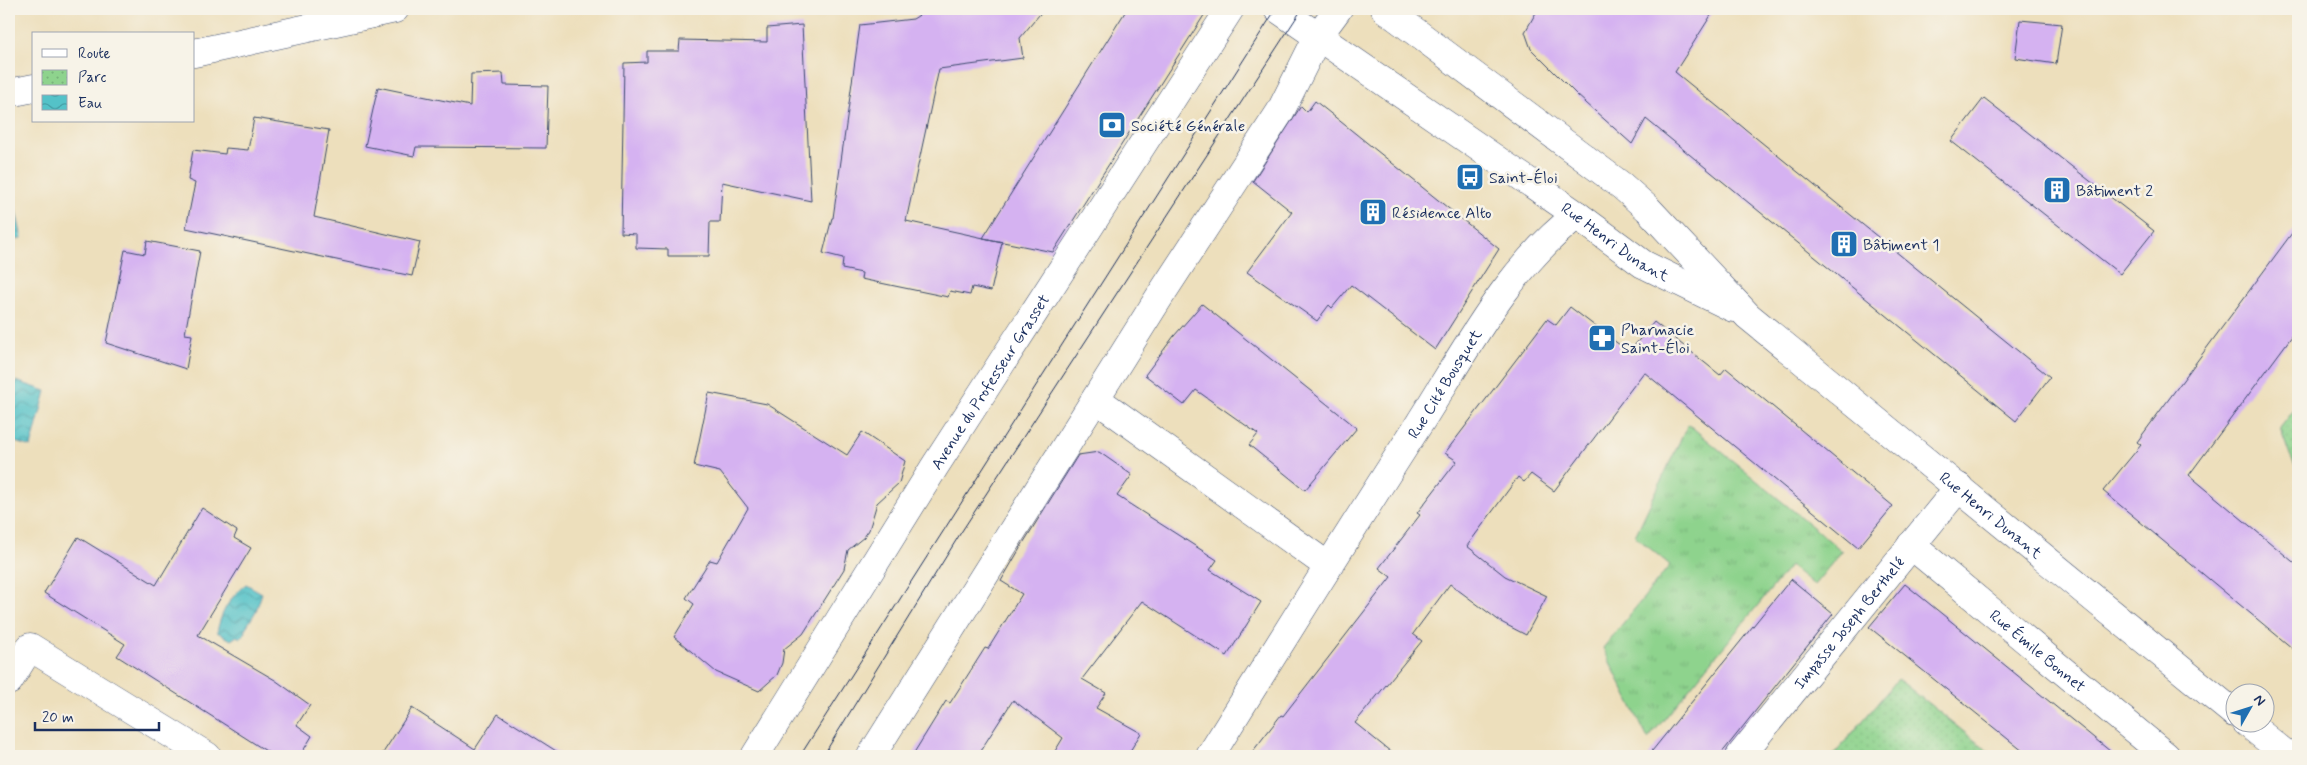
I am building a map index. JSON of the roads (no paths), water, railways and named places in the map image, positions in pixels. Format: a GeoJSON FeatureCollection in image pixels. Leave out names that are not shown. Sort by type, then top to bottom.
{"type":"FeatureCollection","features":[{"type":"Feature","properties":{"kind":"street"},"geometry":{"type":"LineString","coordinates":[[195,53],[395,9]]}},
{"type":"Feature","properties":{"kind":"street","name":"Avenue du Professeur Grasset"},"geometry":{"type":"LineString","coordinates":[[755,756],[935,466],[1230,9]]}},
{"type":"Feature","properties":{"kind":"street","name":"Rue Henri Dunant"},"geometry":{"type":"LineString","coordinates":[[1278,9],[1376,74],[1577,215],[1643,264],[1748,316]]}},
{"type":"Feature","properties":{"kind":"street"},"geometry":{"type":"LineString","coordinates":[[871,756],[1160,296],[1280,112],[1318,36],[1338,9]]}},
{"type":"Feature","properties":{"kind":"street","name":"Rue Henri Dunant"},"geometry":{"type":"LineString","coordinates":[[1385,9],[1622,186],[1648,209],[1748,316],[2224,705]]}},
{"type":"Feature","properties":{"kind":"street"},"geometry":{"type":"LineString","coordinates":[[9,93],[32,88]]}},
{"type":"Feature","properties":{"kind":"street","name":"Rue Cité Bousquet"},"geometry":{"type":"LineString","coordinates":[[1210,756],[1328,566],[1506,287],[1544,242],[1577,215]]}},
{"type":"Feature","properties":{"kind":"street"},"geometry":{"type":"LineString","coordinates":[[1096,399],[1328,566]]}},
{"type":"Feature","properties":{"kind":"street","name":"Impasse Joseph Berthelé"},"geometry":{"type":"LineString","coordinates":[[1740,756],[1959,487]]}},
{"type":"Feature","properties":{"kind":"street","name":"Rue Émile Bonnet"},"geometry":{"type":"LineString","coordinates":[[1911,545],[2166,756]]}},
{"type":"Feature","properties":{"kind":"street"},"geometry":{"type":"LineString","coordinates":[[9,681],[30,646],[207,756]]}},
{"type":"Feature","properties":{"kind":"street"},"geometry":{"type":"LineString","coordinates":[[2258,732],[2288,756]]}},
{"type":"Feature","properties":{"kind":"water"},"geometry":{"type":"Polygon","coordinates":[[[9,180],[22,238],[9,242],[9,180]]]}},
{"type":"Feature","properties":{"kind":"water"},"geometry":{"type":"Polygon","coordinates":[[[16,381],[46,391],[31,447],[9,440],[9,410],[16,381]]]}},
{"type":"Feature","properties":{"kind":"water"},"geometry":{"type":"Polygon","coordinates":[[[246,584],[262,593],[256,611],[245,629],[246,632],[240,638],[237,636],[231,640],[217,632],[227,605],[246,584]]]}},
{"type":"Feature","properties":{"kind":"tram line"},"geometry":{"type":"LineString","coordinates":[[800,756],[1276,9]]}},
{"type":"Feature","properties":{"kind":"tram line"},"geometry":{"type":"LineString","coordinates":[[823,756],[960,534],[1302,9]]}},
{"type":"Feature","properties":{"kind":"place","name":"Société Générale"},"geometry":{"type":"Point","coordinates":[1112,125]}},
{"type":"Feature","properties":{"kind":"place","name":"Saint-Éloi"},"geometry":{"type":"Point","coordinates":[1470,177]}},
{"type":"Feature","properties":{"kind":"place","name":"Bâtiment 2"},"geometry":{"type":"Point","coordinates":[2057,190]}},
{"type":"Feature","properties":{"kind":"place","name":"Résidence Alto"},"geometry":{"type":"Point","coordinates":[1373,212]}},
{"type":"Feature","properties":{"kind":"place","name":"Bâtiment 1"},"geometry":{"type":"Point","coordinates":[1844,244]}},
{"type":"Feature","properties":{"kind":"place","name":"Pharmacie Saint-Éloi"},"geometry":{"type":"Point","coordinates":[1602,338]}}]}
